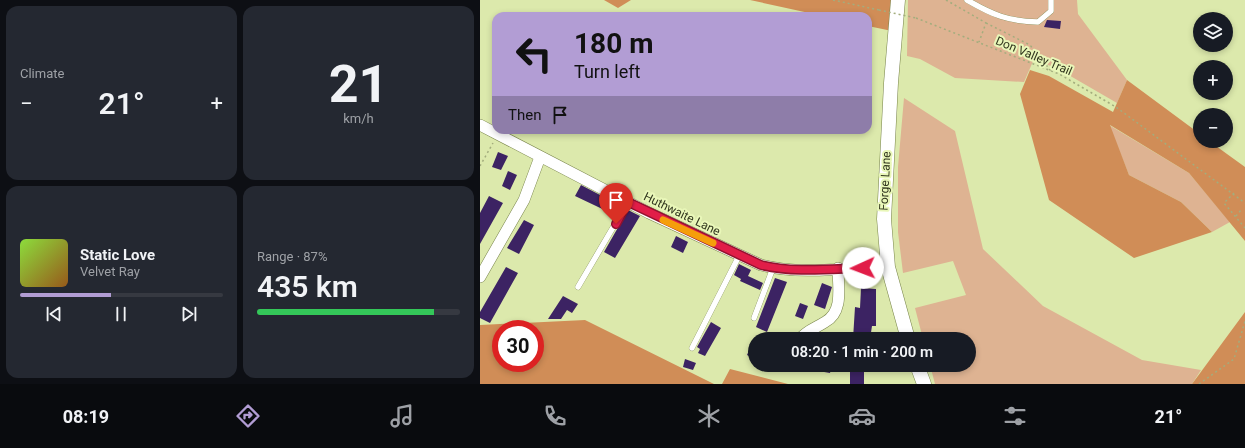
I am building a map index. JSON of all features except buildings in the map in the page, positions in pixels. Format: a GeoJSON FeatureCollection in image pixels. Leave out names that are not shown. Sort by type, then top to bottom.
{"type":"FeatureCollection","features":[{"type":"Feature","properties":{"kind":"street","name":"Forge Lane"},"geometry":{"type":"LineString","coordinates":[[898,0],[895,20],[884,212],[888,267],[906,332]]}},
{"type":"Feature","properties":{"kind":"street","name":"Huthwaite Lane"},"geometry":{"type":"LineString","coordinates":[[480,125],[492,132]]}},
{"type":"Feature","properties":{"kind":"street","name":"Huthwaite Lane"},"geometry":{"type":"LineString","coordinates":[[498,135],[628,202],[739,256],[773,268],[888,267]]}},
{"type":"Feature","properties":{"kind":"street"},"geometry":{"type":"LineString","coordinates":[[480,277],[524,200],[540,157]]}},
{"type":"Feature","properties":{"kind":"street"},"geometry":{"type":"LineString","coordinates":[[807,332],[830,319],[837,310],[838,268]]}},
{"type":"Feature","properties":{"kind":"street"},"geometry":{"type":"LineString","coordinates":[[920,372],[924,384]]}},
{"type":"Feature","properties":{"kind":"lane"},"geometry":{"type":"LineString","coordinates":[[967,0],[988,12],[1016,22],[1038,22],[1051,11],[1051,0]]}},
{"type":"Feature","properties":{"kind":"lane"},"geometry":{"type":"LineString","coordinates":[[578,287],[628,202]]}},
{"type":"Feature","properties":{"kind":"lane"},"geometry":{"type":"LineString","coordinates":[[692,348],[739,256]]}},
{"type":"Feature","properties":{"kind":"lane"},"geometry":{"type":"LineString","coordinates":[[754,318],[773,268]]}},
{"type":"Feature","properties":{"kind":"path","name":"Don Valley Trail"},"geometry":{"type":"LineString","coordinates":[[833,0],[916,18],[1051,71],[1116,107],[1234,193],[1245,203]]}},
{"type":"Feature","properties":{"kind":"path"},"geometry":{"type":"LineString","coordinates":[[946,0],[986,23],[1030,45],[1051,71]]}},
{"type":"Feature","properties":{"kind":"path"},"geometry":{"type":"LineString","coordinates":[[979,42],[986,23]]}},
{"type":"Feature","properties":{"kind":"path"},"geometry":{"type":"LineString","coordinates":[[480,166],[498,135]]}},
{"type":"Feature","properties":{"kind":"path"},"geometry":{"type":"LineString","coordinates":[[1234,193],[1224,203],[1245,228]]}},
{"type":"Feature","properties":{"kind":"path"},"geometry":{"type":"LineString","coordinates":[[1235,216],[1241,210]]}},
{"type":"Feature","properties":{"kind":"path"},"geometry":{"type":"LineString","coordinates":[[1199,384],[1234,359],[1245,321]]}},
{"type":"Feature","properties":{"kind":"shaded area"},"geometry":{"type":"Polygon","coordinates":[[[604,0],[631,0],[618,8],[604,0]]]}},
{"type":"Feature","properties":{"kind":"shaded area"},"geometry":{"type":"Polygon","coordinates":[[[750,0],[894,0],[892,31],[872,27],[872,12],[805,12],[750,0]]]}},
{"type":"Feature","properties":{"kind":"shaded area"},"geometry":{"type":"Polygon","coordinates":[[[908,0],[1077,0],[1078,14],[1127,80],[1117,103],[1060,70],[1034,59],[1024,82],[955,78],[920,59],[907,56],[908,0]]]}},
{"type":"Feature","properties":{"kind":"shaded area"},"geometry":{"type":"Polygon","coordinates":[[[1030,70],[1049,76],[1113,112],[1127,80],[1193,129],[1193,148],[1219,148],[1245,167],[1245,241],[1189,173],[1110,125],[1129,175],[1181,202],[1212,232],[1134,258],[1049,200],[1020,94],[1030,70]]]}},
{"type":"Feature","properties":{"kind":"shaded area"},"geometry":{"type":"Polygon","coordinates":[[[904,98],[955,131],[983,249],[1043,306],[1142,360],[1201,370],[1192,384],[935,384],[932,372],[976,372],[976,332],[921,332],[915,308],[966,295],[953,261],[903,273],[898,232],[898,167],[904,98]]]}},
{"type":"Feature","properties":{"kind":"shaded area"},"geometry":{"type":"Polygon","coordinates":[[[1109,125],[1189,173],[1230,222],[1212,232],[1181,202],[1129,175],[1109,125]]]}},
{"type":"Feature","properties":{"kind":"shaded area"},"geometry":{"type":"Polygon","coordinates":[[[1245,312],[1245,384],[1192,384],[1245,312]]]}},
{"type":"Feature","properties":{"kind":"shaded area"},"geometry":{"type":"Polygon","coordinates":[[[585,320],[714,384],[480,384],[480,325],[492,324],[492,372],[544,372],[544,322],[585,320]]]}},
{"type":"Feature","properties":{"kind":"shaded area"},"geometry":{"type":"Polygon","coordinates":[[[730,369],[788,384],[722,384],[730,369]]]}},
{"type":"Feature","properties":{"kind":"slow traffic"},"geometry":{"type":"LineString","coordinates":[[663,220],[713,243]]}},
{"type":"Feature","properties":{"kind":"route"},"geometry":{"type":"LineString","coordinates":[[616,224],[628,202],[739,256],[761,265],[773,268],[863,268]]}}]}
